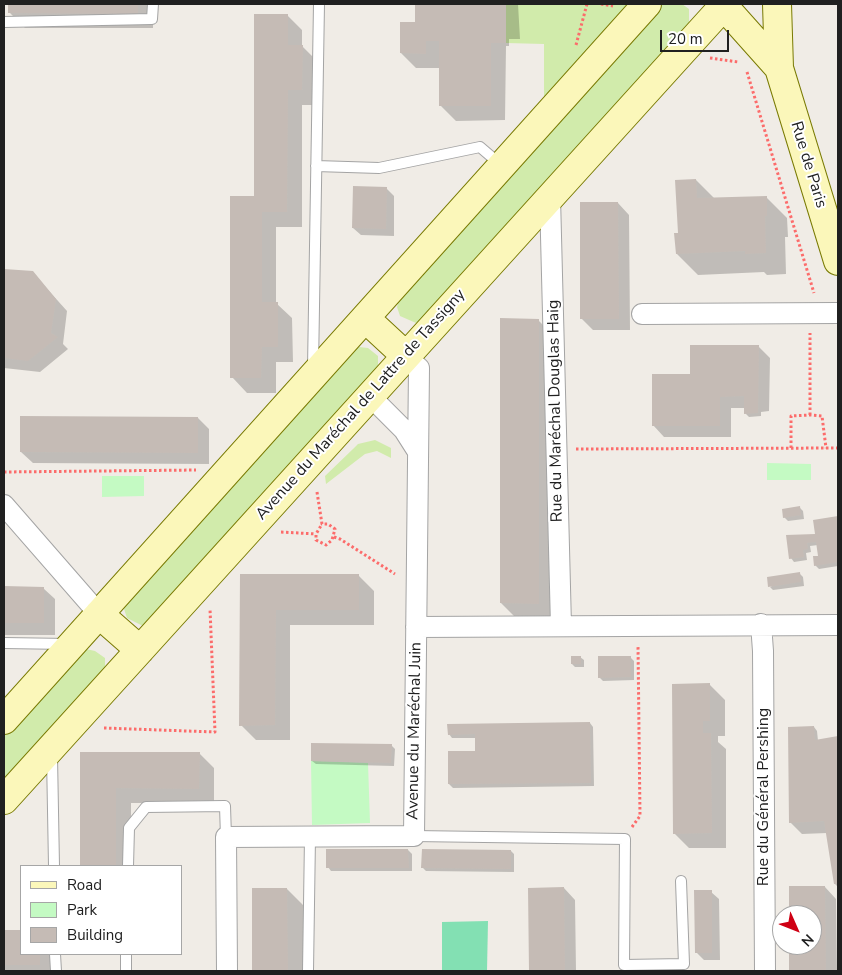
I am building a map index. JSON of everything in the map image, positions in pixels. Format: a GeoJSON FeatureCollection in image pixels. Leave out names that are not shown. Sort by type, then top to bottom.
{"type":"FeatureCollection","features":[{"type":"Feature","properties":{"kind":"street"},"geometry":{"type":"LineString","coordinates":[[4,720],[647,4]]}},
{"type":"Feature","properties":{"kind":"street"},"geometry":{"type":"LineString","coordinates":[[718,9],[742,14],[761,10],[773,4]]}},
{"type":"Feature","properties":{"kind":"street","name":"Rue de Paris"},"geometry":{"type":"LineString","coordinates":[[777,4],[779,68],[838,261]]}},
{"type":"Feature","properties":{"kind":"street","name":"Avenue du Maréchal de Lattre de Tassigny"},"geometry":{"type":"LineString","coordinates":[[4,800],[679,55],[718,9]]}},
{"type":"Feature","properties":{"kind":"street","name":"Rue de Paris"},"geometry":{"type":"LineString","coordinates":[[718,9],[779,68]]}},
{"type":"Feature","properties":{"kind":"street","name":"Rue du Maréchal Douglas Haig"},"geometry":{"type":"LineString","coordinates":[[550,197],[561,626]]}},
{"type":"Feature","properties":{"kind":"street"},"geometry":{"type":"LineString","coordinates":[[642,314],[823,313]]}},
{"type":"Feature","properties":{"kind":"street"},"geometry":{"type":"LineString","coordinates":[[365,318],[419,368],[418,452]]}},
{"type":"Feature","properties":{"kind":"street"},"geometry":{"type":"LineString","coordinates":[[370,396],[404,430],[418,452]]}},
{"type":"Feature","properties":{"kind":"street","name":"Avenue du Maréchal Juin"},"geometry":{"type":"LineString","coordinates":[[226,837],[414,836],[418,452]]}},
{"type":"Feature","properties":{"kind":"street"},"geometry":{"type":"LineString","coordinates":[[4,505],[99,614],[140,650]]}},
{"type":"Feature","properties":{"kind":"street","name":"Rue du Général Pershing"},"geometry":{"type":"LineString","coordinates":[[760,624],[763,652],[764,971]]}},
{"type":"Feature","properties":{"kind":"street"},"geometry":{"type":"LineString","coordinates":[[416,627],[838,624]]}},
{"type":"Feature","properties":{"kind":"street"},"geometry":{"type":"LineString","coordinates":[[226,837],[226,971]]}},
{"type":"Feature","properties":{"kind":"lane"},"geometry":{"type":"LineString","coordinates":[[4,22],[152,19],[153,4]]}},
{"type":"Feature","properties":{"kind":"lane"},"geometry":{"type":"LineString","coordinates":[[313,376],[319,4]]}},
{"type":"Feature","properties":{"kind":"lane"},"geometry":{"type":"LineString","coordinates":[[316,166],[379,168],[480,147],[502,165]]}},
{"type":"Feature","properties":{"kind":"lane"},"geometry":{"type":"LineString","coordinates":[[4,643],[72,644]]}},
{"type":"Feature","properties":{"kind":"lane"},"geometry":{"type":"LineString","coordinates":[[52,747],[54,865]]}},
{"type":"Feature","properties":{"kind":"lane"},"geometry":{"type":"LineString","coordinates":[[128,865],[129,828],[146,807],[225,806],[226,837]]}},
{"type":"Feature","properties":{"kind":"lane"},"geometry":{"type":"LineString","coordinates":[[414,836],[625,839],[624,965],[684,964],[681,881]]}},
{"type":"Feature","properties":{"kind":"lane"},"geometry":{"type":"LineString","coordinates":[[308,971],[310,837]]}},
{"type":"Feature","properties":{"kind":"lane"},"geometry":{"type":"LineString","coordinates":[[55,955],[56,971]]}},
{"type":"Feature","properties":{"kind":"lane"},"geometry":{"type":"LineString","coordinates":[[126,955],[126,971]]}},
{"type":"Feature","properties":{"kind":"path"},"geometry":{"type":"LineString","coordinates":[[679,55],[686,63],[692,55],[735,60],[742,64]]}},
{"type":"Feature","properties":{"kind":"path"},"geometry":{"type":"LineString","coordinates":[[746,70],[823,313],[810,415]]}},
{"type":"Feature","properties":{"kind":"path"},"geometry":{"type":"LineString","coordinates":[[791,448],[791,416],[810,415],[822,416],[826,448]]}},
{"type":"Feature","properties":{"kind":"path"},"geometry":{"type":"LineString","coordinates":[[557,449],[838,448]]}},
{"type":"Feature","properties":{"kind":"path"},"geometry":{"type":"LineString","coordinates":[[4,472],[229,469]]}},
{"type":"Feature","properties":{"kind":"path"},"geometry":{"type":"LineString","coordinates":[[317,488],[322,524],[316,534],[319,543],[326,545],[334,538],[335,529],[332,526],[322,524]]}},
{"type":"Feature","properties":{"kind":"path"},"geometry":{"type":"LineString","coordinates":[[334,538],[340,539],[402,578],[417,579]]}},
{"type":"Feature","properties":{"kind":"path"},"geometry":{"type":"LineString","coordinates":[[70,727],[215,732],[209,574]]}},
{"type":"Feature","properties":{"kind":"path"},"geometry":{"type":"LineString","coordinates":[[625,839],[640,816],[638,625]]}},
{"type":"Feature","properties":{"kind":"green space"},"geometry":{"type":"Polygon","coordinates":[[[506,4],[629,4],[544,99],[544,44],[506,43],[506,4]]]}},
{"type":"Feature","properties":{"kind":"green space"},"geometry":{"type":"Polygon","coordinates":[[[662,4],[682,4],[689,9],[689,24],[426,319],[416,323],[400,316],[397,307],[400,296],[662,4]]]}},
{"type":"Feature","properties":{"kind":"green space"},"geometry":{"type":"Polygon","coordinates":[[[359,347],[368,348],[378,356],[378,371],[153,621],[143,626],[127,618],[124,609],[127,598],[352,350],[359,347]]]}},
{"type":"Feature","properties":{"kind":"green space"},"geometry":{"type":"Polygon","coordinates":[[[375,440],[391,448],[391,458],[377,451],[365,454],[326,484],[325,476],[358,444],[375,440]]]}},
{"type":"Feature","properties":{"kind":"green space"},"geometry":{"type":"Polygon","coordinates":[[[767,463],[811,464],[811,480],[767,480],[767,463]]]}},
{"type":"Feature","properties":{"kind":"green space"},"geometry":{"type":"Polygon","coordinates":[[[102,476],[144,476],[144,496],[102,497],[102,476]]]}},
{"type":"Feature","properties":{"kind":"green space"},"geometry":{"type":"Polygon","coordinates":[[[86,649],[95,651],[105,658],[105,673],[4,786],[4,736],[79,652],[86,649]]]}},
{"type":"Feature","properties":{"kind":"green space"},"geometry":{"type":"Polygon","coordinates":[[[311,761],[368,763],[370,823],[312,825],[311,761]]]}},
{"type":"Feature","properties":{"kind":"green space"},"geometry":{"type":"Polygon","coordinates":[[[488,921],[487,971],[442,971],[442,922],[488,921]]]}},
{"type":"Feature","properties":{"kind":"building"},"geometry":{"type":"Polygon","coordinates":[[[8,4],[138,4],[138,14],[8,13],[8,4]]]}},
{"type":"Feature","properties":{"kind":"building"},"geometry":{"type":"Polygon","coordinates":[[[415,4],[506,4],[506,43],[491,43],[491,106],[439,106],[439,41],[426,41],[426,54],[400,53],[400,22],[415,22],[415,4]]]}},
{"type":"Feature","properties":{"kind":"building"},"geometry":{"type":"Polygon","coordinates":[[[254,14],[288,14],[288,45],[303,45],[302,90],[288,90],[287,212],[262,212],[262,302],[278,302],[278,347],[262,347],[261,378],[230,378],[230,196],[254,196],[254,14]]]}},
{"type":"Feature","properties":{"kind":"building"},"geometry":{"type":"Polygon","coordinates":[[[696,179],[697,198],[767,196],[767,216],[765,216],[766,253],[745,254],[745,251],[676,254],[674,233],[678,233],[675,180],[696,179]]]}},
{"type":"Feature","properties":{"kind":"building"},"geometry":{"type":"Polygon","coordinates":[[[353,186],[387,187],[386,229],[352,228],[353,186]]]}},
{"type":"Feature","properties":{"kind":"building"},"geometry":{"type":"Polygon","coordinates":[[[580,202],[618,202],[619,319],[580,319],[580,202]]]}},
{"type":"Feature","properties":{"kind":"building"},"geometry":{"type":"Polygon","coordinates":[[[4,269],[33,271],[56,299],[51,333],[58,337],[28,361],[4,358],[4,269]]]}},
{"type":"Feature","properties":{"kind":"building"},"geometry":{"type":"Polygon","coordinates":[[[500,318],[539,319],[539,604],[500,603],[500,318]]]}},
{"type":"Feature","properties":{"kind":"building"},"geometry":{"type":"Polygon","coordinates":[[[690,345],[759,345],[758,413],[744,414],[744,396],[720,397],[720,426],[652,426],[652,374],[690,374],[690,345]]]}},
{"type":"Feature","properties":{"kind":"building"},"geometry":{"type":"Polygon","coordinates":[[[20,416],[198,417],[198,453],[20,452],[20,416]]]}},
{"type":"Feature","properties":{"kind":"building"},"geometry":{"type":"Polygon","coordinates":[[[800,506],[801,515],[783,518],[782,509],[800,506]]]}},
{"type":"Feature","properties":{"kind":"building"},"geometry":{"type":"Polygon","coordinates":[[[838,516],[838,562],[814,566],[813,556],[818,556],[816,542],[807,543],[808,549],[803,550],[804,557],[789,559],[786,535],[815,534],[813,520],[838,516]]]}},
{"type":"Feature","properties":{"kind":"building"},"geometry":{"type":"Polygon","coordinates":[[[800,572],[801,582],[768,587],[767,577],[800,572]]]}},
{"type":"Feature","properties":{"kind":"building"},"geometry":{"type":"Polygon","coordinates":[[[240,574],[359,574],[359,610],[276,610],[275,725],[239,726],[240,574]]]}},
{"type":"Feature","properties":{"kind":"building"},"geometry":{"type":"Polygon","coordinates":[[[4,586],[44,587],[44,623],[4,623],[4,586]]]}},
{"type":"Feature","properties":{"kind":"building"},"geometry":{"type":"Polygon","coordinates":[[[571,656],[581,656],[581,664],[571,664],[571,656]]]}},
{"type":"Feature","properties":{"kind":"building"},"geometry":{"type":"Polygon","coordinates":[[[598,656],[631,656],[631,677],[598,678],[598,656]]]}},
{"type":"Feature","properties":{"kind":"building"},"geometry":{"type":"Polygon","coordinates":[[[710,683],[710,721],[703,721],[703,733],[711,733],[712,833],[673,834],[672,684],[710,683]]]}},
{"type":"Feature","properties":{"kind":"building"},"geometry":{"type":"Polygon","coordinates":[[[590,722],[591,783],[448,784],[448,751],[475,751],[475,734],[448,735],[447,724],[590,722]]]}},
{"type":"Feature","properties":{"kind":"building"},"geometry":{"type":"Polygon","coordinates":[[[814,726],[815,740],[838,736],[838,884],[834,884],[824,821],[789,823],[788,727],[814,726]]]}},
{"type":"Feature","properties":{"kind":"building"},"geometry":{"type":"Polygon","coordinates":[[[311,743],[392,744],[391,763],[311,761],[311,743]]]}},
{"type":"Feature","properties":{"kind":"building"},"geometry":{"type":"Polygon","coordinates":[[[80,752],[200,752],[199,789],[116,788],[116,865],[80,865],[80,752]]]}},
{"type":"Feature","properties":{"kind":"building"},"geometry":{"type":"Polygon","coordinates":[[[326,849],[408,849],[409,868],[326,868],[326,849]]]}},
{"type":"Feature","properties":{"kind":"building"},"geometry":{"type":"Polygon","coordinates":[[[422,849],[511,850],[511,869],[421,868],[422,849]]]}},
{"type":"Feature","properties":{"kind":"building"},"geometry":{"type":"Polygon","coordinates":[[[789,886],[825,886],[826,971],[789,971],[789,955],[822,955],[822,905],[789,905],[789,886]]]}},
{"type":"Feature","properties":{"kind":"building"},"geometry":{"type":"Polygon","coordinates":[[[564,887],[565,971],[529,971],[528,888],[564,887]]]}},
{"type":"Feature","properties":{"kind":"building"},"geometry":{"type":"Polygon","coordinates":[[[252,888],[287,888],[288,971],[252,971],[252,888]]]}},
{"type":"Feature","properties":{"kind":"building"},"geometry":{"type":"Polygon","coordinates":[[[694,890],[712,890],[712,953],[695,953],[694,890]]]}},
{"type":"Feature","properties":{"kind":"building"},"geometry":{"type":"Polygon","coordinates":[[[4,930],[20,930],[20,955],[40,955],[40,965],[4,965],[4,930]]]}}]}
